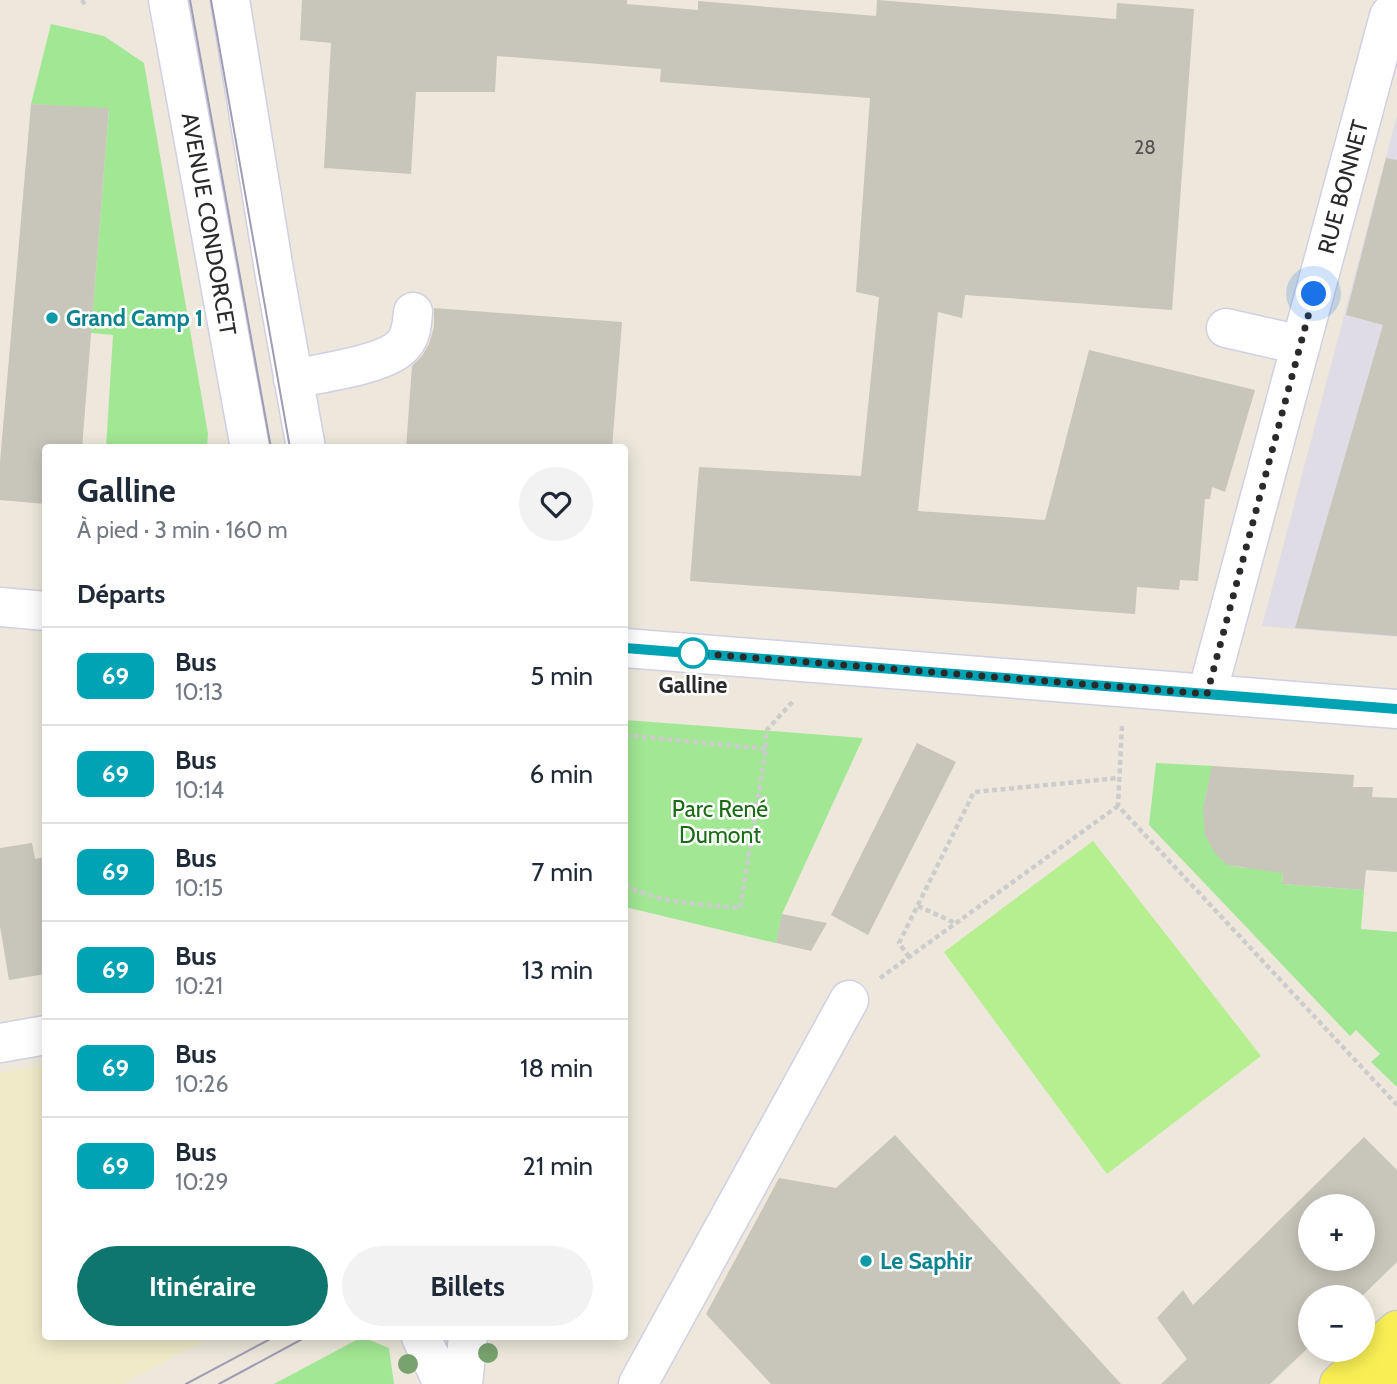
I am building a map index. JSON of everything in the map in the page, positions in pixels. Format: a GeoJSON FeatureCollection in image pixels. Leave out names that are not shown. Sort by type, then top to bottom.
{"type":"FeatureCollection","features":[{"type":"Feature","properties":{"kind":"main road"},"geometry":{"type":"LineString","coordinates":[[1339,1384],[1397,1330]]}},
{"type":"Feature","properties":{"kind":"main road"},"geometry":{"type":"LineString","coordinates":[[1385,1384],[1397,1373]]}},
{"type":"Feature","properties":{"kind":"street","name":"AVENUE CONDORCET"},"geometry":{"type":"LineString","coordinates":[[168,0],[249,444]]}},
{"type":"Feature","properties":{"kind":"street"},"geometry":{"type":"LineString","coordinates":[[230,0],[305,444]]}},
{"type":"Feature","properties":{"kind":"street","name":"RUE BONNET"},"geometry":{"type":"LineString","coordinates":[[1207,694],[1389,16],[1397,6]]}},
{"type":"Feature","properties":{"kind":"street"},"geometry":{"type":"LineString","coordinates":[[291,370],[350,368],[391,355],[404,344],[412,330],[407,311]]}},
{"type":"Feature","properties":{"kind":"street"},"geometry":{"type":"LineString","coordinates":[[1226,328],[1300,345]]}},
{"type":"Feature","properties":{"kind":"street"},"geometry":{"type":"LineString","coordinates":[[0,607],[42,611]]}},
{"type":"Feature","properties":{"kind":"street"},"geometry":{"type":"LineString","coordinates":[[628,648],[1397,709]]}},
{"type":"Feature","properties":{"kind":"street"},"geometry":{"type":"LineString","coordinates":[[638,1384],[849,1000]]}},
{"type":"Feature","properties":{"kind":"street"},"geometry":{"type":"LineString","coordinates":[[0,1043],[42,1036]]}},
{"type":"Feature","properties":{"kind":"street"},"geometry":{"type":"LineString","coordinates":[[422,1340],[443,1384]]}},
{"type":"Feature","properties":{"kind":"street"},"geometry":{"type":"LineString","coordinates":[[463,1384],[468,1340]]}},
{"type":"Feature","properties":{"kind":"path"},"geometry":{"type":"LineString","coordinates":[[82,0],[86,6]]}},
{"type":"Feature","properties":{"kind":"path"},"geometry":{"type":"LineString","coordinates":[[628,887],[638,892],[686,903],[740,908],[766,748],[766,730],[827,663]]}},
{"type":"Feature","properties":{"kind":"path"},"geometry":{"type":"LineString","coordinates":[[1124,687],[1118,806],[1397,1105]]}},
{"type":"Feature","properties":{"kind":"path"},"geometry":{"type":"LineString","coordinates":[[628,735],[766,748]]}},
{"type":"Feature","properties":{"kind":"path"},"geometry":{"type":"LineString","coordinates":[[909,957],[899,943],[974,792],[1119,778]]}},
{"type":"Feature","properties":{"kind":"path"},"geometry":{"type":"LineString","coordinates":[[849,1000],[1118,806]]}},
{"type":"Feature","properties":{"kind":"path"},"geometry":{"type":"LineString","coordinates":[[918,906],[956,923]]}},
{"type":"Feature","properties":{"kind":"shaded area"},"geometry":{"type":"Polygon","coordinates":[[[1397,115],[1397,637],[1262,626],[1397,115]]]}},
{"type":"Feature","properties":{"kind":"shaded area"},"geometry":{"type":"Polygon","coordinates":[[[42,1066],[42,1340],[205,1340],[123,1384],[0,1384],[0,1073],[42,1066]]]}},
{"type":"Feature","properties":{"kind":"green space"},"geometry":{"type":"Polygon","coordinates":[[[51,24],[104,36],[144,63],[208,434],[207,444],[106,444],[113,335],[91,333],[109,109],[31,104],[51,24]]]}},
{"type":"Feature","properties":{"kind":"green space","name":"Parc René Dumont"},"geometry":{"type":"Polygon","coordinates":[[[628,720],[863,738],[782,914],[776,943],[628,908],[628,720]]]}},
{"type":"Feature","properties":{"kind":"green space"},"geometry":{"type":"Polygon","coordinates":[[[1156,763],[1214,766],[1205,800],[1204,823],[1211,845],[1225,862],[1237,867],[1250,867],[1284,861],[1282,884],[1364,890],[1361,929],[1397,932],[1397,1087],[1371,1062],[1380,1054],[1356,1030],[1350,1036],[1149,825],[1156,763]]]}},
{"type":"Feature","properties":{"kind":"green space"},"geometry":{"type":"Polygon","coordinates":[[[1093,841],[1261,1056],[1107,1174],[944,952],[1093,841]]]}},
{"type":"Feature","properties":{"kind":"green space"},"geometry":{"type":"Polygon","coordinates":[[[356,1340],[369,1340],[389,1348],[394,1384],[274,1384],[356,1340]]]}},
{"type":"Feature","properties":{"kind":"building"},"geometry":{"type":"Polygon","coordinates":[[[302,0],[627,0],[627,4],[698,10],[698,1],[876,16],[877,0],[1116,19],[1117,3],[1194,9],[1172,310],[965,295],[962,318],[938,312],[918,511],[1045,520],[1089,350],[1255,390],[1225,492],[1212,487],[1210,499],[1205,499],[1198,581],[1180,580],[1179,590],[1137,587],[1135,614],[690,581],[699,467],[861,476],[879,297],[856,292],[870,98],[660,82],[661,69],[497,56],[495,92],[416,92],[411,174],[324,168],[331,43],[300,40],[302,0]]]}},
{"type":"Feature","properties":{"kind":"building","name":"Grand Camp 1"},"geometry":{"type":"Polygon","coordinates":[[[31,104],[109,108],[82,444],[42,444],[42,504],[0,500],[0,462],[31,104]]]}},
{"type":"Feature","properties":{"kind":"building"},"geometry":{"type":"Polygon","coordinates":[[[1386,158],[1397,160],[1397,636],[1295,628],[1383,325],[1346,315],[1386,158]]]}},
{"type":"Feature","properties":{"kind":"building"},"geometry":{"type":"Polygon","coordinates":[[[434,308],[622,322],[612,444],[406,444],[412,366],[429,344],[434,327],[434,308]]]}},
{"type":"Feature","properties":{"kind":"building"},"geometry":{"type":"Polygon","coordinates":[[[917,743],[956,762],[868,935],[831,915],[917,743]]]}},
{"type":"Feature","properties":{"kind":"building"},"geometry":{"type":"Polygon","coordinates":[[[1212,766],[1354,775],[1353,787],[1373,787],[1372,797],[1397,798],[1397,872],[1366,870],[1364,890],[1282,884],[1283,873],[1227,865],[1215,853],[1205,835],[1203,809],[1212,766]]]}},
{"type":"Feature","properties":{"kind":"building"},"geometry":{"type":"Polygon","coordinates":[[[32,843],[35,859],[42,858],[42,975],[9,980],[0,926],[0,848],[32,843]]]}},
{"type":"Feature","properties":{"kind":"building"},"geometry":{"type":"Polygon","coordinates":[[[782,914],[827,923],[811,951],[776,943],[782,914]]]}},
{"type":"Feature","properties":{"kind":"building","name":"Le Saphir"},"geometry":{"type":"Polygon","coordinates":[[[895,1135],[1121,1384],[771,1384],[706,1314],[779,1178],[836,1188],[895,1135]]]}},
{"type":"Feature","properties":{"kind":"building"},"geometry":{"type":"Polygon","coordinates":[[[1364,1137],[1397,1170],[1397,1262],[1373,1285],[1298,1285],[1298,1357],[1270,1384],[1161,1384],[1187,1359],[1157,1318],[1183,1290],[1193,1305],[1298,1202],[1298,1271],[1375,1271],[1375,1194],[1306,1194],[1364,1137]]]}},
{"type":"Feature","properties":{"kind":"tram line"},"geometry":{"type":"LineString","coordinates":[[190,0],[270,444]]}},
{"type":"Feature","properties":{"kind":"tram line"},"geometry":{"type":"LineString","coordinates":[[211,0],[289,444]]}},
{"type":"Feature","properties":{"kind":"tram line"},"geometry":{"type":"LineString","coordinates":[[186,1384],[268,1340]]}},
{"type":"Feature","properties":{"kind":"tram line"},"geometry":{"type":"LineString","coordinates":[[219,1384],[300,1340]]}},
{"type":"Feature","properties":{"kind":"bus line","name":"69"},"geometry":{"type":"LineString","coordinates":[[628,648],[1397,709]]}},
{"type":"Feature","properties":{"kind":"place","name":"Grand Camp 1"},"geometry":{"type":"Point","coordinates":[52,318]}},
{"type":"Feature","properties":{"kind":"place","name":"Galline"},"geometry":{"type":"Point","coordinates":[693,653]}},
{"type":"Feature","properties":{"kind":"place","name":"Le Saphir"},"geometry":{"type":"Point","coordinates":[866,1261]}},
{"type":"Feature","properties":{"kind":"route"},"geometry":{"type":"LineString","coordinates":[[693,653],[1207,694],[1314,294]]}}]}
